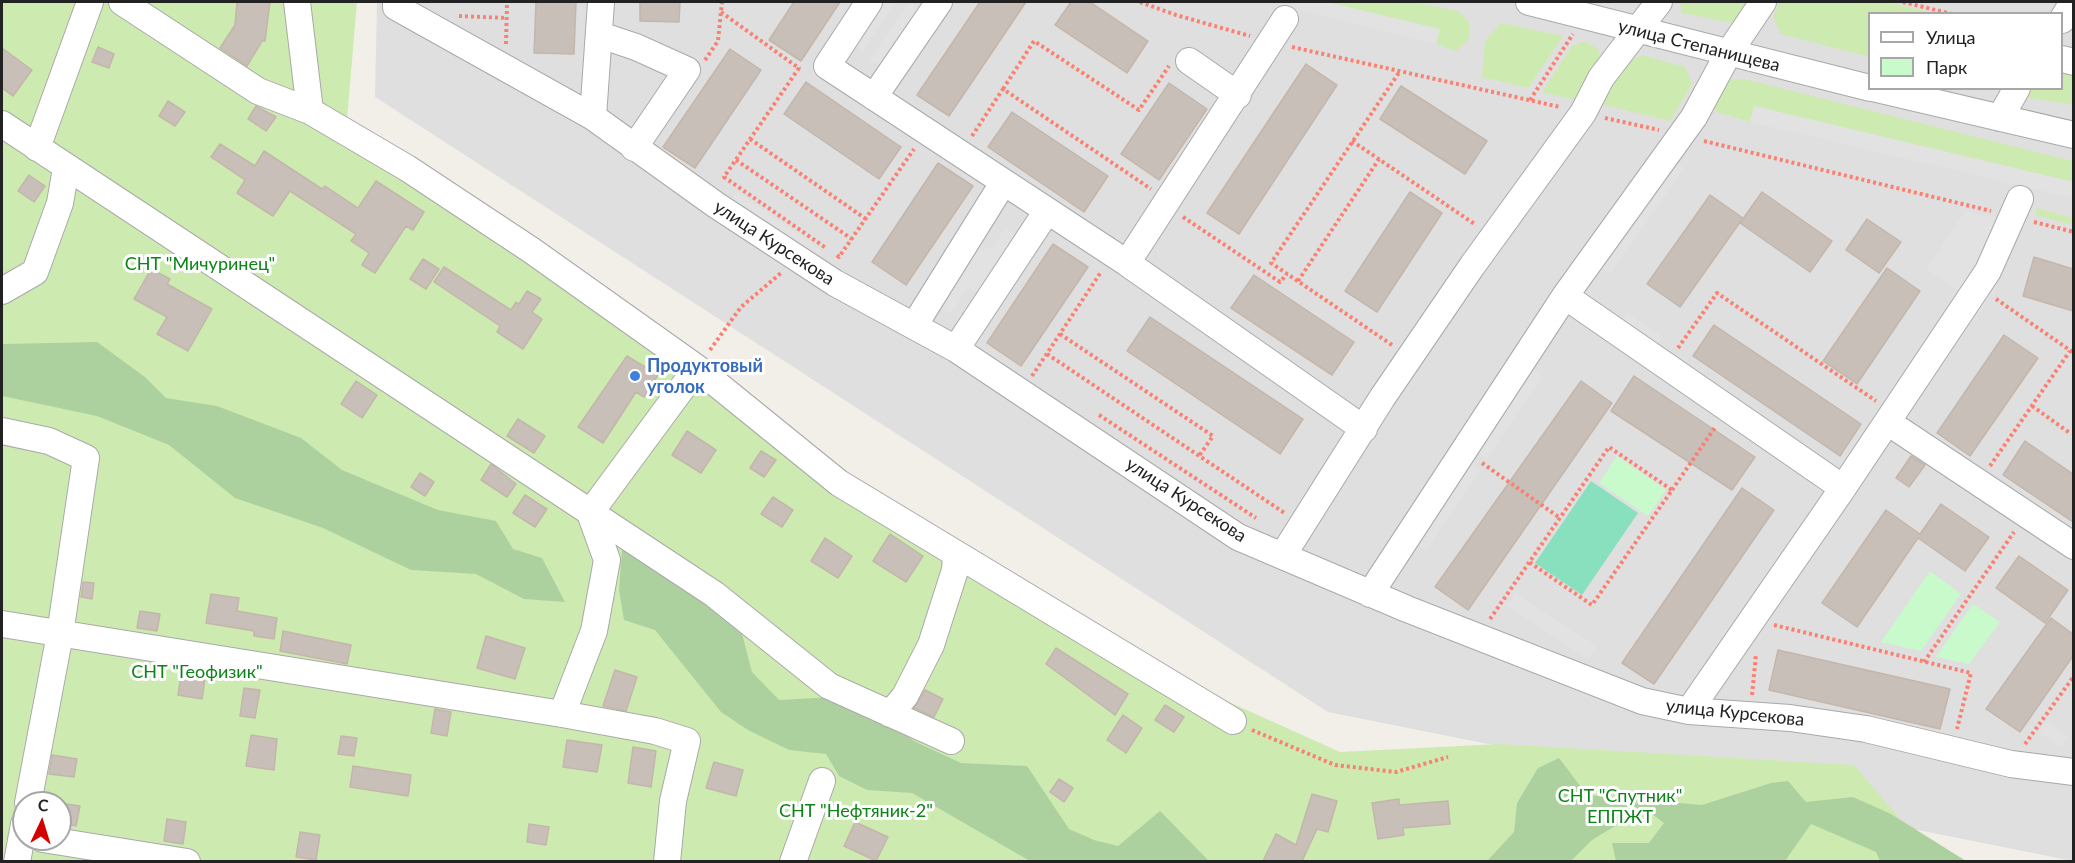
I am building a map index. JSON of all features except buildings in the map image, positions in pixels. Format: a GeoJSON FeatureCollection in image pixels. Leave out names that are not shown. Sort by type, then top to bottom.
{"type":"FeatureCollection","features":[{"type":"Feature","properties":{"kind":"street"},"geometry":{"type":"LineString","coordinates":[[37,148],[90,2]]}},
{"type":"Feature","properties":{"kind":"street"},"geometry":{"type":"LineString","coordinates":[[122,2],[258,91],[310,111],[408,168],[522,243],[698,368],[839,483],[1233,721]]}},
{"type":"Feature","properties":{"kind":"street"},"geometry":{"type":"LineString","coordinates":[[297,2],[310,111]]}},
{"type":"Feature","properties":{"kind":"street","name":"улица Курсекова"},"geometry":{"type":"LineString","coordinates":[[396,2],[396,7],[593,117],[634,148],[835,283],[956,349],[1028,382],[1238,537],[1370,594],[1642,701],[1689,711],[1790,718],[1866,729],[2011,764],[2073,772]]}},
{"type":"Feature","properties":{"kind":"street"},"geometry":{"type":"LineString","coordinates":[[593,117],[601,2]]}},
{"type":"Feature","properties":{"kind":"street"},"geometry":{"type":"LineString","coordinates":[[869,2],[827,66],[1120,259],[1364,429]]}},
{"type":"Feature","properties":{"kind":"street"},"geometry":{"type":"LineString","coordinates":[[874,97],[939,2]]}},
{"type":"Feature","properties":{"kind":"street","name":"улица Степанищева"},"geometry":{"type":"LineString","coordinates":[[1529,2],[1728,54],[1868,87]]}},
{"type":"Feature","properties":{"kind":"street"},"geometry":{"type":"LineString","coordinates":[[1283,555],[1410,357],[1583,113],[1601,78],[1659,2]]}},
{"type":"Feature","properties":{"kind":"street"},"geometry":{"type":"LineString","coordinates":[[1370,594],[1565,296],[1694,117],[1728,54],[1763,2]]}},
{"type":"Feature","properties":{"kind":"street"},"geometry":{"type":"LineString","coordinates":[[2063,17],[2073,2]]}},
{"type":"Feature","properties":{"kind":"street"},"geometry":{"type":"LineString","coordinates":[[1120,259],[1167,203],[1285,19]]}},
{"type":"Feature","properties":{"kind":"street"},"geometry":{"type":"LineString","coordinates":[[600,35],[636,47],[687,70],[634,148]]}},
{"type":"Feature","properties":{"kind":"street"},"geometry":{"type":"LineString","coordinates":[[1189,61],[1238,95]]}},
{"type":"Feature","properties":{"kind":"street","name":"улица Степанищева"},"geometry":{"type":"LineString","coordinates":[[1880,90],[2073,135]]}},
{"type":"Feature","properties":{"kind":"street"},"geometry":{"type":"LineString","coordinates":[[2000,118],[2016,90]]}},
{"type":"Feature","properties":{"kind":"street"},"geometry":{"type":"LineString","coordinates":[[2,124],[66,168],[325,335],[714,594],[829,687],[951,741]]}},
{"type":"Feature","properties":{"kind":"street"},"geometry":{"type":"LineString","coordinates":[[2,291],[35,272],[60,204],[66,168]]}},
{"type":"Feature","properties":{"kind":"street"},"geometry":{"type":"LineString","coordinates":[[914,326],[1003,183]]}},
{"type":"Feature","properties":{"kind":"street"},"geometry":{"type":"LineString","coordinates":[[1689,711],[1892,418],[1988,271],[2020,199]]}},
{"type":"Feature","properties":{"kind":"street"},"geometry":{"type":"LineString","coordinates":[[956,349],[1047,211]]}},
{"type":"Feature","properties":{"kind":"street"},"geometry":{"type":"LineString","coordinates":[[1565,296],[1843,488]]}},
{"type":"Feature","properties":{"kind":"street"},"geometry":{"type":"LineString","coordinates":[[590,513],[698,368]]}},
{"type":"Feature","properties":{"kind":"street"},"geometry":{"type":"LineString","coordinates":[[1892,418],[1978,483],[2073,546]]}},
{"type":"Feature","properties":{"kind":"street"},"geometry":{"type":"LineString","coordinates":[[2,431],[49,441],[87,458],[60,634],[30,791]]}},
{"type":"Feature","properties":{"kind":"street"},"geometry":{"type":"LineString","coordinates":[[562,714],[594,631],[607,560],[590,513]]}},
{"type":"Feature","properties":{"kind":"street"},"geometry":{"type":"LineString","coordinates":[[890,714],[905,696],[931,645],[955,570],[956,555]]}},
{"type":"Feature","properties":{"kind":"street"},"geometry":{"type":"LineString","coordinates":[[2,624],[562,714],[654,730],[687,741],[673,801],[667,861]]}},
{"type":"Feature","properties":{"kind":"street"},"geometry":{"type":"LineString","coordinates":[[793,861],[822,781]]}},
{"type":"Feature","properties":{"kind":"street"},"geometry":{"type":"LineString","coordinates":[[72,841],[187,861]]}},
{"type":"Feature","properties":{"kind":"path"},"geometry":{"type":"LineString","coordinates":[[506,69],[507,2]]}},
{"type":"Feature","properties":{"kind":"path"},"geometry":{"type":"LineString","coordinates":[[687,70],[703,63],[718,41],[722,2]]}},
{"type":"Feature","properties":{"kind":"path"},"geometry":{"type":"LineString","coordinates":[[1903,2],[1944,12]]}},
{"type":"Feature","properties":{"kind":"path"},"geometry":{"type":"LineString","coordinates":[[721,12],[802,70],[827,66]]}},
{"type":"Feature","properties":{"kind":"path"},"geometry":{"type":"LineString","coordinates":[[1530,100],[1572,36],[1578,14]]}},
{"type":"Feature","properties":{"kind":"path"},"geometry":{"type":"LineString","coordinates":[[960,154],[1034,41],[1139,110],[1174,59],[1189,61]]}},
{"type":"Feature","properties":{"kind":"path"},"geometry":{"type":"LineString","coordinates":[[799,68],[724,177],[839,257],[926,132]]}},
{"type":"Feature","properties":{"kind":"path"},"geometry":{"type":"LineString","coordinates":[[1400,71],[1271,263],[1410,357]]}},
{"type":"Feature","properties":{"kind":"path"},"geometry":{"type":"LineString","coordinates":[[1003,89],[1280,282],[1287,273]]}},
{"type":"Feature","properties":{"kind":"path"},"geometry":{"type":"LineString","coordinates":[[750,139],[866,219]]}},
{"type":"Feature","properties":{"kind":"path"},"geometry":{"type":"LineString","coordinates":[[1352,141],[1493,237]]}},
{"type":"Feature","properties":{"kind":"path"},"geometry":{"type":"LineString","coordinates":[[1298,281],[1379,159]]}},
{"type":"Feature","properties":{"kind":"path"},"geometry":{"type":"LineString","coordinates":[[736,160],[852,239]]}},
{"type":"Feature","properties":{"kind":"path"},"geometry":{"type":"LineString","coordinates":[[698,368],[741,307],[798,259]]}},
{"type":"Feature","properties":{"kind":"path"},"geometry":{"type":"LineString","coordinates":[[1028,382],[1060,334],[1120,259]]}},
{"type":"Feature","properties":{"kind":"path"},"geometry":{"type":"LineString","coordinates":[[1978,286],[2072,352],[1978,483]]}},
{"type":"Feature","properties":{"kind":"path"},"geometry":{"type":"LineString","coordinates":[[1666,366],[1717,293],[1892,418]]}},
{"type":"Feature","properties":{"kind":"path"},"geometry":{"type":"LineString","coordinates":[[1060,334],[1213,436],[1200,456]]}},
{"type":"Feature","properties":{"kind":"path"},"geometry":{"type":"LineString","coordinates":[[1047,354],[1302,525]]}},
{"type":"Feature","properties":{"kind":"path"},"geometry":{"type":"LineString","coordinates":[[1028,382],[1044,378]]}},
{"type":"Feature","properties":{"kind":"path"},"geometry":{"type":"LineString","coordinates":[[2032,406],[2072,435],[2073,428]]}},
{"type":"Feature","properties":{"kind":"path"},"geometry":{"type":"LineString","coordinates":[[1530,562],[1592,605],[1728,408]]}},
{"type":"Feature","properties":{"kind":"path"},"geometry":{"type":"LineString","coordinates":[[1094,411],[1262,522]]}},
{"type":"Feature","properties":{"kind":"path"},"geometry":{"type":"LineString","coordinates":[[1478,637],[1609,447],[1672,490]]}},
{"type":"Feature","properties":{"kind":"path"},"geometry":{"type":"LineString","coordinates":[[1464,451],[1560,518]]}},
{"type":"Feature","properties":{"kind":"path"},"geometry":{"type":"LineString","coordinates":[[1924,662],[2026,514]]}},
{"type":"Feature","properties":{"kind":"path"},"geometry":{"type":"LineString","coordinates":[[1758,610],[1775,626],[1971,673],[1952,750]]}},
{"type":"Feature","properties":{"kind":"path"},"geometry":{"type":"LineString","coordinates":[[1749,715],[1757,645]]}},
{"type":"Feature","properties":{"kind":"path"},"geometry":{"type":"LineString","coordinates":[[2011,764],[2073,676]]}},
{"type":"Feature","properties":{"kind":"path"},"geometry":{"type":"LineString","coordinates":[[1233,721],[1335,765],[1396,772],[1448,757]]}},
{"type":"Feature","properties":{"kind":"shaded area"},"geometry":{"type":"Polygon","coordinates":[[[377,2],[2073,2],[2073,861],[1328,712],[375,97],[377,2]]]}},
{"type":"Feature","properties":{"kind":"shaded area"},"geometry":{"type":"Polygon","coordinates":[[[880,2],[896,2],[863,51],[852,44],[880,2]]]}},
{"type":"Feature","properties":{"kind":"shaded area"},"geometry":{"type":"Polygon","coordinates":[[[909,2],[920,8],[881,67],[869,60],[909,2]]]}},
{"type":"Feature","properties":{"kind":"shaded area"},"geometry":{"type":"Polygon","coordinates":[[[1268,2],[1326,2],[1440,29],[1436,44],[1268,2]]]}},
{"type":"Feature","properties":{"kind":"shaded area"},"geometry":{"type":"Polygon","coordinates":[[[1754,106],[2073,182],[2073,198],[1750,122],[1754,106]]]}},
{"type":"Feature","properties":{"kind":"shaded area"},"geometry":{"type":"Polygon","coordinates":[[[1673,161],[1684,168],[1611,274],[1600,266],[1673,161]]]}},
{"type":"Feature","properties":{"kind":"shaded area"},"geometry":{"type":"Polygon","coordinates":[[[737,192],[822,250],[814,261],[729,203],[737,192]]]}},
{"type":"Feature","properties":{"kind":"shaded area"},"geometry":{"type":"Polygon","coordinates":[[[1965,211],[2001,219],[1998,234],[1959,292],[1926,269],[1965,211]]]}},
{"type":"Feature","properties":{"kind":"shaded area"},"geometry":{"type":"Polygon","coordinates":[[[1005,228],[1015,234],[979,294],[968,287],[951,314],[940,307],[978,243],[991,250],[1005,228]]]}},
{"type":"Feature","properties":{"kind":"shaded area"},"geometry":{"type":"Polygon","coordinates":[[[1992,280],[1998,285],[1917,403],[1911,398],[1992,280]]]}},
{"type":"Feature","properties":{"kind":"shaded area"},"geometry":{"type":"Polygon","coordinates":[[[1627,313],[1663,337],[1657,346],[1621,323],[1627,313]]]}},
{"type":"Feature","properties":{"kind":"shaded area"},"geometry":{"type":"Polygon","coordinates":[[[1533,369],[1544,376],[1487,458],[1476,451],[1533,369]]]}},
{"type":"Feature","properties":{"kind":"shaded area"},"geometry":{"type":"Polygon","coordinates":[[[1471,461],[1482,469],[1426,551],[1415,543],[1471,461]]]}},
{"type":"Feature","properties":{"kind":"shaded area"},"geometry":{"type":"Polygon","coordinates":[[[1515,593],[1597,646],[1588,659],[1507,606],[1515,593]]]}},
{"type":"Feature","properties":{"kind":"shaded area"},"geometry":{"type":"Polygon","coordinates":[[[2046,721],[2068,736],[2060,747],[2038,732],[2046,721]]]}},
{"type":"Feature","properties":{"kind":"green space"},"geometry":{"type":"Polygon","coordinates":[[[2,2],[357,2],[346,131],[797,443],[1123,645],[1229,702],[1340,752],[1499,744],[1854,765],[1936,861],[2,862],[2,2]]]}},
{"type":"Feature","properties":{"kind":"green space"},"geometry":{"type":"Polygon","coordinates":[[[1326,2],[1413,2],[1458,11],[1469,22],[1469,39],[1456,51],[1436,44],[1439,29],[1326,2]]]}},
{"type":"Feature","properties":{"kind":"green space"},"geometry":{"type":"Polygon","coordinates":[[[1680,2],[1755,2],[1747,14],[1733,23],[1682,13],[1680,2]]]}},
{"type":"Feature","properties":{"kind":"green space"},"geometry":{"type":"Polygon","coordinates":[[[1780,2],[1885,2],[1930,12],[1868,12],[1868,57],[1781,34],[1773,16],[1780,2]]]}},
{"type":"Feature","properties":{"kind":"green space"},"geometry":{"type":"Polygon","coordinates":[[[1501,23],[1563,36],[1528,88],[1482,77],[1485,41],[1501,23]]]}},
{"type":"Feature","properties":{"kind":"green space"},"geometry":{"type":"Polygon","coordinates":[[[1585,41],[1599,50],[1600,61],[1576,100],[1542,92],[1572,46],[1585,41]]]}},
{"type":"Feature","properties":{"kind":"green space"},"geometry":{"type":"Polygon","coordinates":[[[1642,55],[1685,67],[1692,84],[1670,121],[1596,103],[1625,63],[1642,55]]]}},
{"type":"Feature","properties":{"kind":"green space"},"geometry":{"type":"Polygon","coordinates":[[[2063,66],[2073,68],[2073,105],[2029,98],[2023,92],[2024,90],[2063,90],[2063,66]]]}},
{"type":"Feature","properties":{"kind":"green space"},"geometry":{"type":"Polygon","coordinates":[[[1724,79],[1745,79],[2073,161],[2073,182],[1754,106],[1750,122],[1717,112],[1713,98],[1724,79]]]}},
{"type":"Feature","properties":{"kind":"green space"},"geometry":{"type":"Polygon","coordinates":[[[2036,208],[2073,218],[2073,225],[2036,215],[2036,208]]]}},
{"type":"Feature","properties":{"kind":"green space"},"geometry":{"type":"Polygon","coordinates":[[[97,342],[145,377],[166,398],[217,406],[301,438],[342,470],[438,510],[496,521],[513,549],[542,558],[565,602],[524,599],[476,574],[411,570],[323,528],[235,498],[169,445],[97,416],[2,396],[2,344],[97,342]]]}},
{"type":"Feature","properties":{"kind":"green space"},"geometry":{"type":"Polygon","coordinates":[[[1617,456],[1666,490],[1648,516],[1599,483],[1617,456]]]}},
{"type":"Feature","properties":{"kind":"green space"},"geometry":{"type":"Polygon","coordinates":[[[1591,481],[1638,513],[1582,595],[1535,563],[1591,481]]]}},
{"type":"Feature","properties":{"kind":"green space"},"geometry":{"type":"Polygon","coordinates":[[[622,549],[739,622],[752,672],[779,700],[834,697],[877,715],[914,741],[961,763],[1027,766],[1069,829],[1094,840],[1118,846],[1160,811],[1209,861],[1030,861],[912,793],[867,790],[839,776],[826,754],[789,750],[748,730],[721,712],[655,630],[624,620],[619,590],[622,549]]]}},
{"type":"Feature","properties":{"kind":"green space"},"geometry":{"type":"Polygon","coordinates":[[[1930,571],[1961,594],[1921,651],[1881,642],[1930,571]]]}},
{"type":"Feature","properties":{"kind":"green space"},"geometry":{"type":"Polygon","coordinates":[[[1973,604],[2000,622],[1969,664],[1936,657],[1973,604]]]}},
{"type":"Feature","properties":{"kind":"green space","name":"СНТ \"Спутник\" ЕППЖТ"},"geometry":{"type":"Polygon","coordinates":[[[1559,758],[1587,795],[1702,805],[1771,783],[1788,781],[1806,802],[1853,797],[1891,814],[1966,861],[1880,861],[1876,852],[1811,824],[1785,861],[1616,861],[1612,843],[1649,843],[1664,823],[1648,811],[1620,823],[1592,840],[1571,861],[1479,861],[1488,860],[1514,832],[1517,803],[1538,768],[1559,758]]]}},
{"type":"Feature","properties":{"kind":"place","name":"Продуктовый уголок"},"geometry":{"type":"Point","coordinates":[635,376]}},
{"type":"Feature","properties":{"kind":"park label","name":"СНТ \"Мичуринец\""},"geometry":{"type":"Point","coordinates":[200,264]}},
{"type":"Feature","properties":{"kind":"park label","name":"СНТ \"Геофизик\""},"geometry":{"type":"Point","coordinates":[197,672]}},
{"type":"Feature","properties":{"kind":"park label","name":"СНТ \"Нефтяник-2\""},"geometry":{"type":"Point","coordinates":[856,811]}}]}
